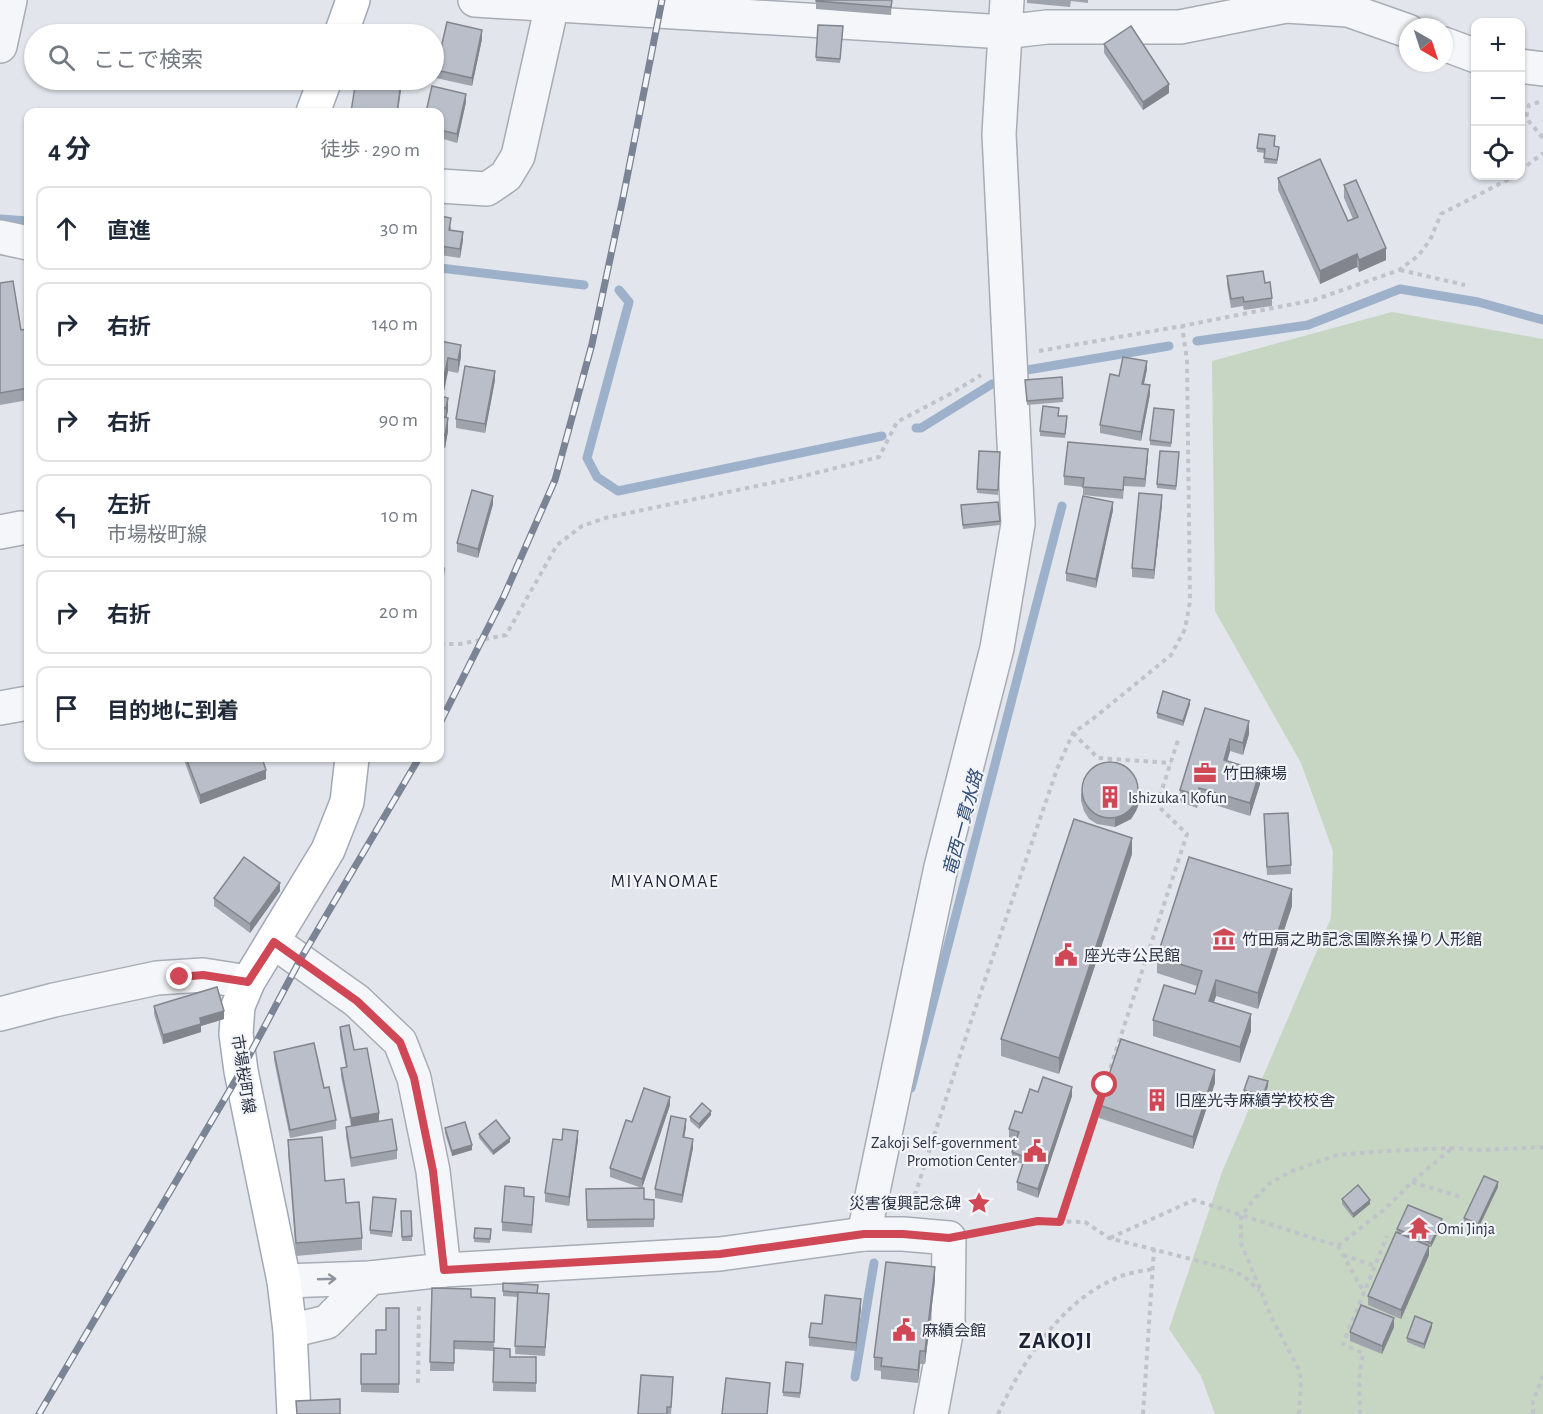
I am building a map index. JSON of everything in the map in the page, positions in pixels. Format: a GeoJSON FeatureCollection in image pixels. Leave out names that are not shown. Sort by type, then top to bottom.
{"type":"FeatureCollection","features":[{"type":"Feature","properties":{"kind":"main road"},"geometry":{"type":"LineString","coordinates":[[345,24],[353,0]]}},
{"type":"Feature","properties":{"kind":"main road"},"geometry":{"type":"LineString","coordinates":[[314,108],[321,90]]}},
{"type":"Feature","properties":{"kind":"main road","name":"市場桜町線"},"geometry":{"type":"LineString","coordinates":[[294,1414],[290,1331],[284,1281],[241,1071],[236,1034],[238,1006],[248,982],[328,850],[347,802],[352,762]]}},
{"type":"Feature","properties":{"kind":"street"},"geometry":{"type":"LineString","coordinates":[[0,46],[10,0]]}},
{"type":"Feature","properties":{"kind":"street"},"geometry":{"type":"LineString","coordinates":[[475,0],[1005,32],[1047,27],[1180,27],[1286,6],[1348,10],[1399,28]]}},
{"type":"Feature","properties":{"kind":"street"},"geometry":{"type":"LineString","coordinates":[[864,1234],[941,867],[997,648],[1018,524],[999,134],[1007,0]]}},
{"type":"Feature","properties":{"kind":"street"},"geometry":{"type":"LineString","coordinates":[[444,186],[487,189],[507,176],[518,156],[552,5]]}},
{"type":"Feature","properties":{"kind":"street"},"geometry":{"type":"LineString","coordinates":[[1453,47],[1471,54]]}},
{"type":"Feature","properties":{"kind":"street"},"geometry":{"type":"LineString","coordinates":[[1525,67],[1543,69]]}},
{"type":"Feature","properties":{"kind":"street"},"geometry":{"type":"LineString","coordinates":[[0,237],[24,242]]}},
{"type":"Feature","properties":{"kind":"street"},"geometry":{"type":"LineString","coordinates":[[0,708],[24,704]]}},
{"type":"Feature","properties":{"kind":"street"},"geometry":{"type":"LineString","coordinates":[[274,942],[357,1001],[400,1042],[414,1078],[433,1171],[431,1271]]}},
{"type":"Feature","properties":{"kind":"street"},"geometry":{"type":"LineString","coordinates":[[0,1014],[157,978],[203,975],[248,982]]}},
{"type":"Feature","properties":{"kind":"street"},"geometry":{"type":"LineString","coordinates":[[284,1281],[370,1278],[431,1271],[720,1254],[864,1234],[903,1234],[949,1238],[948,1323],[931,1414]]}},
{"type":"Feature","properties":{"kind":"street"},"geometry":{"type":"LineString","coordinates":[[290,1331],[327,1322],[370,1278]]}},
{"type":"Feature","properties":{"kind":"path"},"geometry":{"type":"LineString","coordinates":[[1543,101],[1528,105],[1526,118],[1543,138]]}},
{"type":"Feature","properties":{"kind":"path"},"geometry":{"type":"LineString","coordinates":[[1525,168],[1543,153]]}},
{"type":"Feature","properties":{"kind":"path"},"geometry":{"type":"LineString","coordinates":[[444,644],[460,644],[506,636],[557,545],[582,526],[605,518],[804,476],[879,457],[897,422],[950,394],[1010,356],[1182,327],[1314,300],[1399,270],[1418,255],[1430,240],[1441,214],[1507,180]]}},
{"type":"Feature","properties":{"kind":"path"},"geometry":{"type":"LineString","coordinates":[[1399,270],[1465,285]]}},
{"type":"Feature","properties":{"kind":"path"},"geometry":{"type":"LineString","coordinates":[[903,1234],[973,1014],[1057,769],[1073,732],[1094,718],[1171,655],[1185,628],[1190,602],[1187,360],[1182,327]]}},
{"type":"Feature","properties":{"kind":"path"},"geometry":{"type":"LineString","coordinates":[[1073,732],[1098,758],[1101,767]]}},
{"type":"Feature","properties":{"kind":"path"},"geometry":{"type":"LineString","coordinates":[[1060,1222],[1187,834],[1158,805],[1178,740]]}},
{"type":"Feature","properties":{"kind":"path"},"geometry":{"type":"LineString","coordinates":[[1098,758],[1171,763]]}},
{"type":"Feature","properties":{"kind":"path"},"geometry":{"type":"LineString","coordinates":[[1299,1414],[1301,1380],[1299,1370],[1279,1333],[1241,1243],[1241,1216],[1270,1183],[1292,1171],[1337,1155],[1451,1148],[1480,1150],[1543,1147]]}},
{"type":"Feature","properties":{"kind":"path"},"geometry":{"type":"LineString","coordinates":[[1338,1246],[1386,1208],[1451,1148]]}},
{"type":"Feature","properties":{"kind":"path"},"geometry":{"type":"LineString","coordinates":[[1412,1182],[1464,1198]]}},
{"type":"Feature","properties":{"kind":"path"},"geometry":{"type":"LineString","coordinates":[[1109,1238],[1194,1200],[1338,1246],[1364,1292]]}},
{"type":"Feature","properties":{"kind":"path"},"geometry":{"type":"LineString","coordinates":[[949,1238],[1038,1221],[1085,1222],[1109,1238],[1226,1268],[1244,1276],[1262,1293]]}},
{"type":"Feature","properties":{"kind":"path"},"geometry":{"type":"LineString","coordinates":[[1360,1414],[1359,1379],[1363,1353],[1343,1344],[1388,1236]]}},
{"type":"Feature","properties":{"kind":"path"},"geometry":{"type":"LineString","coordinates":[[1143,1414],[1154,1249]]}},
{"type":"Feature","properties":{"kind":"path"},"geometry":{"type":"LineString","coordinates":[[1343,1255],[1375,1266]]}},
{"type":"Feature","properties":{"kind":"path"},"geometry":{"type":"LineString","coordinates":[[998,1414],[1014,1380],[1032,1352],[1052,1327],[1075,1305],[1097,1288],[1124,1275],[1152,1269]]}},
{"type":"Feature","properties":{"kind":"path"},"geometry":{"type":"LineString","coordinates":[[418,1383],[431,1271]]}},
{"type":"Feature","properties":{"kind":"path"},"geometry":{"type":"LineString","coordinates":[[1533,1414],[1533,1401],[1543,1376]]}},
{"type":"Feature","properties":{"kind":"green space"},"geometry":{"type":"Polygon","coordinates":[[[1392,312],[1543,339],[1543,1414],[1215,1414],[1201,1376],[1169,1329],[1222,1172],[1331,918],[1333,851],[1301,763],[1215,611],[1212,361],[1392,312]]]}},
{"type":"Feature","properties":{"kind":"building"},"geometry":{"type":"Polygon","coordinates":[[[816,0],[892,0],[891,7],[816,0]]]}},
{"type":"Feature","properties":{"kind":"building"},"geometry":{"type":"Polygon","coordinates":[[[447,22],[482,30],[472,78],[444,72],[444,35],[447,22]]]}},
{"type":"Feature","properties":{"kind":"building"},"geometry":{"type":"Polygon","coordinates":[[[818,25],[843,26],[840,59],[816,57],[818,25]]]}},
{"type":"Feature","properties":{"kind":"building"},"geometry":{"type":"Polygon","coordinates":[[[1131,26],[1169,84],[1143,102],[1104,44],[1131,26]]]}},
{"type":"Feature","properties":{"kind":"building"},"geometry":{"type":"Polygon","coordinates":[[[444,89],[466,94],[457,134],[444,131],[444,108],[427,108],[431,90],[444,89]]]}},
{"type":"Feature","properties":{"kind":"building"},"geometry":{"type":"Polygon","coordinates":[[[354,90],[400,90],[398,108],[352,108],[354,90]]]}},
{"type":"Feature","properties":{"kind":"building"},"geometry":{"type":"Polygon","coordinates":[[[1259,134],[1275,136],[1274,146],[1279,147],[1277,160],[1264,158],[1265,149],[1257,148],[1259,134]]]}},
{"type":"Feature","properties":{"kind":"building"},"geometry":{"type":"Polygon","coordinates":[[[1320,159],[1348,221],[1358,217],[1344,185],[1356,180],[1386,248],[1359,260],[1357,254],[1320,271],[1278,178],[1320,159]]]}},
{"type":"Feature","properties":{"kind":"building"},"geometry":{"type":"Polygon","coordinates":[[[444,217],[451,218],[449,230],[463,232],[460,249],[444,247],[444,217]]]}},
{"type":"Feature","properties":{"kind":"building"},"geometry":{"type":"Polygon","coordinates":[[[1263,271],[1265,283],[1270,282],[1272,298],[1244,302],[1243,297],[1231,299],[1227,276],[1263,271]]]}},
{"type":"Feature","properties":{"kind":"building"},"geometry":{"type":"Polygon","coordinates":[[[13,281],[21,330],[24,330],[24,389],[0,393],[0,283],[13,281]]]}},
{"type":"Feature","properties":{"kind":"building"},"geometry":{"type":"Polygon","coordinates":[[[444,342],[461,345],[458,360],[448,358],[444,377],[444,342]]]}},
{"type":"Feature","properties":{"kind":"building"},"geometry":{"type":"Polygon","coordinates":[[[1123,357],[1147,361],[1142,384],[1150,385],[1141,432],[1100,425],[1110,374],[1119,376],[1123,357]]]}},
{"type":"Feature","properties":{"kind":"building"},"geometry":{"type":"Polygon","coordinates":[[[465,366],[495,371],[485,424],[456,419],[465,366]]]}},
{"type":"Feature","properties":{"kind":"building"},"geometry":{"type":"Polygon","coordinates":[[[1062,377],[1063,398],[1027,401],[1025,380],[1062,377]]]}},
{"type":"Feature","properties":{"kind":"building"},"geometry":{"type":"Polygon","coordinates":[[[444,397],[448,398],[446,408],[444,408],[444,397]]]}},
{"type":"Feature","properties":{"kind":"building"},"geometry":{"type":"Polygon","coordinates":[[[1043,406],[1059,408],[1058,416],[1067,416],[1065,434],[1040,431],[1043,406]]]}},
{"type":"Feature","properties":{"kind":"building"},"geometry":{"type":"Polygon","coordinates":[[[1154,408],[1174,410],[1171,443],[1150,440],[1154,408]]]}},
{"type":"Feature","properties":{"kind":"building"},"geometry":{"type":"Polygon","coordinates":[[[444,417],[448,418],[444,435],[444,417]]]}},
{"type":"Feature","properties":{"kind":"building"},"geometry":{"type":"Polygon","coordinates":[[[1068,442],[1148,449],[1145,479],[1124,477],[1123,490],[1083,487],[1084,478],[1064,476],[1068,442]]]}},
{"type":"Feature","properties":{"kind":"building"},"geometry":{"type":"Polygon","coordinates":[[[979,451],[1000,452],[998,490],[977,489],[979,451]]]}},
{"type":"Feature","properties":{"kind":"building"},"geometry":{"type":"Polygon","coordinates":[[[1160,451],[1179,452],[1176,486],[1157,484],[1160,451]]]}},
{"type":"Feature","properties":{"kind":"building"},"geometry":{"type":"Polygon","coordinates":[[[472,490],[493,496],[478,549],[457,543],[472,490]]]}},
{"type":"Feature","properties":{"kind":"building"},"geometry":{"type":"Polygon","coordinates":[[[1139,493],[1162,495],[1154,570],[1132,568],[1139,493]]]}},
{"type":"Feature","properties":{"kind":"building"},"geometry":{"type":"Polygon","coordinates":[[[1083,496],[1113,502],[1096,579],[1066,573],[1083,496]]]}},
{"type":"Feature","properties":{"kind":"building"},"geometry":{"type":"Polygon","coordinates":[[[998,502],[1000,521],[963,525],[961,505],[998,502]]]}},
{"type":"Feature","properties":{"kind":"building"},"geometry":{"type":"Polygon","coordinates":[[[1163,691],[1190,700],[1183,721],[1157,713],[1163,691]]]}},
{"type":"Feature","properties":{"kind":"building"},"geometry":{"type":"Polygon","coordinates":[[[1205,708],[1249,721],[1243,743],[1230,739],[1224,760],[1260,771],[1250,803],[1199,788],[1197,795],[1180,790],[1205,708]]]}},
{"type":"Feature","properties":{"kind":"building"},"geometry":{"type":"Polygon","coordinates":[[[188,762],[263,762],[266,770],[200,795],[188,762]]]}},
{"type":"Feature","properties":{"kind":"building","name":"Ishizuka 1 Kofun"},"geometry":{"type":"Polygon","coordinates":[[[1104,762],[1116,762],[1126,766],[1134,774],[1138,790],[1134,806],[1126,814],[1116,818],[1104,818],[1094,814],[1086,806],[1082,796],[1082,784],[1086,774],[1094,766],[1104,762]]]}},
{"type":"Feature","properties":{"kind":"building"},"geometry":{"type":"Polygon","coordinates":[[[1288,813],[1291,865],[1267,867],[1264,814],[1288,813]]]}},
{"type":"Feature","properties":{"kind":"building","name":"座光寺公民館"},"geometry":{"type":"Polygon","coordinates":[[[1074,819],[1132,838],[1059,1058],[1001,1039],[1074,819]]]}},
{"type":"Feature","properties":{"kind":"building"},"geometry":{"type":"Polygon","coordinates":[[[244,857],[280,883],[250,924],[214,898],[244,857]]]}},
{"type":"Feature","properties":{"kind":"building","name":"竹田扇之助記念国際糸操り人形館"},"geometry":{"type":"Polygon","coordinates":[[[1189,857],[1292,889],[1258,993],[1216,980],[1209,1001],[1251,1014],[1240,1047],[1153,1020],[1164,985],[1195,994],[1202,971],[1157,957],[1189,857]]]}},
{"type":"Feature","properties":{"kind":"building"},"geometry":{"type":"Polygon","coordinates":[[[217,987],[224,1011],[200,1018],[201,1024],[163,1035],[154,1006],[217,987]]]}},
{"type":"Feature","properties":{"kind":"building"},"geometry":{"type":"Polygon","coordinates":[[[349,1025],[354,1050],[367,1048],[379,1113],[351,1118],[341,1068],[347,1067],[340,1027],[349,1025]]]}},
{"type":"Feature","properties":{"kind":"building","name":"旧座光寺麻績学校校舎"},"geometry":{"type":"Polygon","coordinates":[[[1121,1039],[1215,1070],[1193,1137],[1099,1105],[1121,1039]]]}},
{"type":"Feature","properties":{"kind":"building"},"geometry":{"type":"Polygon","coordinates":[[[314,1043],[324,1088],[329,1087],[336,1120],[290,1130],[274,1052],[314,1043]]]}},
{"type":"Feature","properties":{"kind":"building"},"geometry":{"type":"Polygon","coordinates":[[[1249,1076],[1268,1081],[1263,1096],[1244,1090],[1249,1076]]]}},
{"type":"Feature","properties":{"kind":"building","name":"Zakoji Self-government Promotion Center"},"geometry":{"type":"Polygon","coordinates":[[[1043,1077],[1072,1087],[1038,1189],[1017,1182],[1025,1157],[1012,1152],[1019,1132],[1009,1129],[1015,1111],[1022,1113],[1030,1089],[1038,1092],[1043,1077]]]}},
{"type":"Feature","properties":{"kind":"building"},"geometry":{"type":"Polygon","coordinates":[[[644,1088],[670,1097],[642,1179],[610,1168],[626,1120],[632,1122],[644,1088]]]}},
{"type":"Feature","properties":{"kind":"building"},"geometry":{"type":"Polygon","coordinates":[[[702,1103],[711,1111],[699,1124],[690,1117],[702,1103]]]}},
{"type":"Feature","properties":{"kind":"building"},"geometry":{"type":"Polygon","coordinates":[[[671,1116],[686,1119],[683,1137],[693,1139],[682,1195],[655,1189],[671,1116]]]}},
{"type":"Feature","properties":{"kind":"building"},"geometry":{"type":"Polygon","coordinates":[[[392,1119],[397,1150],[351,1158],[346,1127],[392,1119]]]}},
{"type":"Feature","properties":{"kind":"building"},"geometry":{"type":"Polygon","coordinates":[[[496,1120],[510,1138],[493,1151],[479,1134],[496,1120]]]}},
{"type":"Feature","properties":{"kind":"building"},"geometry":{"type":"Polygon","coordinates":[[[465,1122],[472,1145],[452,1151],[445,1128],[465,1122]]]}},
{"type":"Feature","properties":{"kind":"building"},"geometry":{"type":"Polygon","coordinates":[[[563,1129],[578,1131],[569,1197],[545,1193],[553,1139],[562,1140],[563,1129]]]}},
{"type":"Feature","properties":{"kind":"building"},"geometry":{"type":"Polygon","coordinates":[[[322,1137],[325,1181],[344,1179],[346,1203],[359,1202],[362,1238],[296,1243],[288,1140],[322,1137]]]}},
{"type":"Feature","properties":{"kind":"building"},"geometry":{"type":"Polygon","coordinates":[[[1484,1176],[1498,1182],[1478,1224],[1464,1218],[1484,1176]]]}},
{"type":"Feature","properties":{"kind":"building"},"geometry":{"type":"Polygon","coordinates":[[[1358,1185],[1370,1200],[1353,1214],[1342,1199],[1358,1185]]]}},
{"type":"Feature","properties":{"kind":"building"},"geometry":{"type":"Polygon","coordinates":[[[505,1186],[524,1188],[524,1196],[534,1197],[532,1225],[502,1222],[505,1186]]]}},
{"type":"Feature","properties":{"kind":"building"},"geometry":{"type":"Polygon","coordinates":[[[644,1188],[644,1199],[654,1200],[654,1219],[587,1220],[586,1189],[644,1188]]]}},
{"type":"Feature","properties":{"kind":"building"},"geometry":{"type":"Polygon","coordinates":[[[373,1197],[396,1199],[392,1232],[370,1230],[373,1197]]]}},
{"type":"Feature","properties":{"kind":"building","name":"Omi Jinja"},"geometry":{"type":"Polygon","coordinates":[[[1408,1205],[1442,1219],[1431,1243],[1419,1238],[1417,1241],[1408,1237],[1409,1234],[1397,1229],[1408,1205]]]}},
{"type":"Feature","properties":{"kind":"building"},"geometry":{"type":"Polygon","coordinates":[[[401,1211],[411,1211],[412,1236],[402,1237],[401,1211]]]}},
{"type":"Feature","properties":{"kind":"building"},"geometry":{"type":"Polygon","coordinates":[[[475,1228],[491,1229],[490,1239],[474,1238],[475,1228]]]}},
{"type":"Feature","properties":{"kind":"building"},"geometry":{"type":"Polygon","coordinates":[[[1396,1232],[1429,1246],[1401,1310],[1368,1296],[1396,1232]]]}},
{"type":"Feature","properties":{"kind":"building"},"geometry":{"type":"Polygon","coordinates":[[[886,1262],[935,1267],[925,1351],[920,1351],[918,1370],[881,1366],[882,1358],[874,1357],[886,1262]]]}},
{"type":"Feature","properties":{"kind":"building"},"geometry":{"type":"Polygon","coordinates":[[[503,1283],[538,1285],[537,1294],[503,1291],[503,1283]]]}},
{"type":"Feature","properties":{"kind":"building"},"geometry":{"type":"Polygon","coordinates":[[[432,1288],[471,1289],[471,1297],[495,1298],[494,1342],[454,1341],[454,1363],[430,1362],[432,1288]]]}},
{"type":"Feature","properties":{"kind":"building"},"geometry":{"type":"Polygon","coordinates":[[[518,1292],[549,1294],[545,1347],[515,1346],[518,1292]]]}},
{"type":"Feature","properties":{"kind":"building"},"geometry":{"type":"Polygon","coordinates":[[[825,1295],[861,1299],[856,1343],[809,1337],[811,1323],[822,1324],[825,1295]]]}},
{"type":"Feature","properties":{"kind":"building"},"geometry":{"type":"Polygon","coordinates":[[[1361,1305],[1394,1318],[1382,1346],[1350,1332],[1361,1305]]]}},
{"type":"Feature","properties":{"kind":"building"},"geometry":{"type":"Polygon","coordinates":[[[386,1308],[399,1308],[399,1384],[361,1384],[361,1354],[376,1354],[376,1330],[386,1330],[386,1308]]]}},
{"type":"Feature","properties":{"kind":"building"},"geometry":{"type":"Polygon","coordinates":[[[1415,1316],[1432,1323],[1424,1344],[1407,1338],[1415,1316]]]}},
{"type":"Feature","properties":{"kind":"building"},"geometry":{"type":"Polygon","coordinates":[[[494,1348],[510,1349],[510,1357],[536,1357],[536,1383],[493,1382],[494,1348]]]}},
{"type":"Feature","properties":{"kind":"building"},"geometry":{"type":"Polygon","coordinates":[[[786,1362],[803,1364],[800,1393],[783,1392],[786,1362]]]}},
{"type":"Feature","properties":{"kind":"building"},"geometry":{"type":"Polygon","coordinates":[[[641,1375],[673,1377],[671,1407],[667,1407],[667,1414],[638,1414],[641,1375]]]}},
{"type":"Feature","properties":{"kind":"building"},"geometry":{"type":"Polygon","coordinates":[[[726,1378],[770,1383],[767,1414],[722,1414],[726,1378]]]}},
{"type":"Feature","properties":{"kind":"building"},"geometry":{"type":"Polygon","coordinates":[[[340,1399],[340,1414],[297,1414],[296,1401],[340,1399]]]}},
{"type":"Feature","properties":{"kind":"waterway"},"geometry":{"type":"LineString","coordinates":[[0,219],[24,221]]}},
{"type":"Feature","properties":{"kind":"waterway"},"geometry":{"type":"LineString","coordinates":[[444,268],[584,285]]}},
{"type":"Feature","properties":{"kind":"waterway"},"geometry":{"type":"LineString","coordinates":[[1197,341],[1308,325],[1400,289],[1478,302],[1543,320]]}},
{"type":"Feature","properties":{"kind":"waterway"},"geometry":{"type":"LineString","coordinates":[[619,290],[629,302],[587,458],[597,477],[618,491],[882,436]]}},
{"type":"Feature","properties":{"kind":"waterway"},"geometry":{"type":"LineString","coordinates":[[1027,370],[1169,346]]}},
{"type":"Feature","properties":{"kind":"waterway"},"geometry":{"type":"LineString","coordinates":[[916,428],[921,428],[992,384]]}},
{"type":"Feature","properties":{"kind":"waterway","name":"竜西一貫水路"},"geometry":{"type":"LineString","coordinates":[[911,1088],[1062,506]]}},
{"type":"Feature","properties":{"kind":"waterway","name":"竜西一貫水路"},"geometry":{"type":"LineString","coordinates":[[855,1377],[874,1263]]}},
{"type":"Feature","properties":{"kind":"railway"},"geometry":{"type":"LineString","coordinates":[[444,715],[504,596],[555,480],[592,344],[662,0]]}},
{"type":"Feature","properties":{"kind":"railway"},"geometry":{"type":"LineString","coordinates":[[39,1414],[241,1071],[300,960],[417,762]]}},
{"type":"Feature","properties":{"kind":"place","name":"竹田練場"},"geometry":{"type":"Point","coordinates":[1205,773]}},
{"type":"Feature","properties":{"kind":"place","name":"Ishizuka 1 Kofun"},"geometry":{"type":"Point","coordinates":[1110,797]}},
{"type":"Feature","properties":{"kind":"place","name":"竹田扇之助記念国際糸操り人形館"},"geometry":{"type":"Point","coordinates":[1224,939]}},
{"type":"Feature","properties":{"kind":"place","name":"座光寺公民館"},"geometry":{"type":"Point","coordinates":[1066,955]}},
{"type":"Feature","properties":{"kind":"place","name":"旧座光寺麻績学校校舎"},"geometry":{"type":"Point","coordinates":[1157,1100]}},
{"type":"Feature","properties":{"kind":"place","name":"Zakoji Self-government Promotion Center"},"geometry":{"type":"Point","coordinates":[1035,1151]}},
{"type":"Feature","properties":{"kind":"place","name":"災害復興記念碑"},"geometry":{"type":"Point","coordinates":[979,1203]}},
{"type":"Feature","properties":{"kind":"place","name":"Omi Jinja"},"geometry":{"type":"Point","coordinates":[1419,1228]}},
{"type":"Feature","properties":{"kind":"place","name":"麻績会館"},"geometry":{"type":"Point","coordinates":[904,1330]}},
{"type":"Feature","properties":{"kind":"district","name":"MIYANOMAE"},"geometry":{"type":"Point","coordinates":[665,881]}},
{"type":"Feature","properties":{"kind":"district","name":"ZAKOJI"},"geometry":{"type":"Point","coordinates":[1056,1340]}},
{"type":"Feature","properties":{"kind":"route"},"geometry":{"type":"LineString","coordinates":[[180,977],[203,975],[248,982],[274,942],[357,1001],[400,1042],[414,1078],[433,1171],[444,1270],[720,1254],[864,1234],[903,1234],[949,1238],[1038,1221],[1060,1222],[1105,1085]]}}]}
